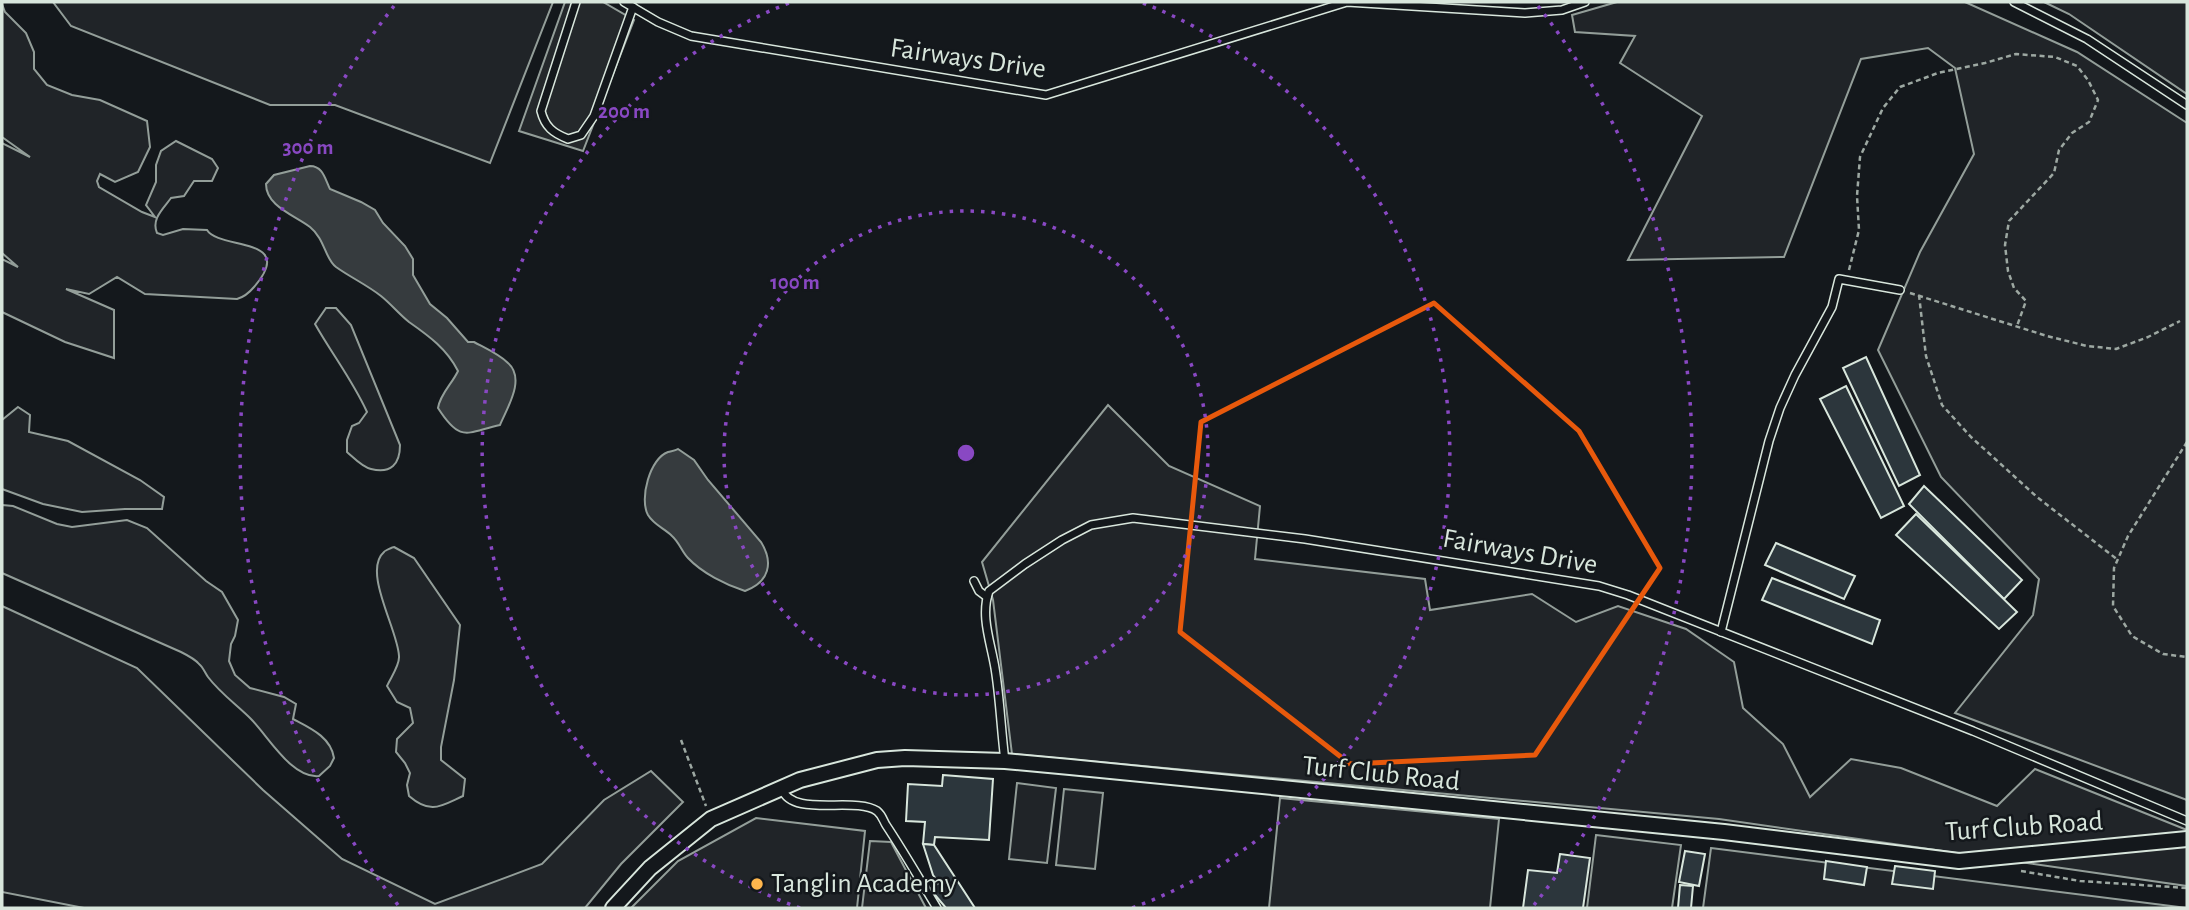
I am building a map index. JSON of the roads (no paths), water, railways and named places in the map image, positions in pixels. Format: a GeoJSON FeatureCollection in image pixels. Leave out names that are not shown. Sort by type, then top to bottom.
{"type":"FeatureCollection","features":[{"type":"Feature","properties":{"kind":"street","name":"Turf Club Road"},"geometry":{"type":"LineString","coordinates":[[613,908],[650,868],[711,819],[800,780],[877,760],[905,758],[1005,761],[1684,828],[1959,861],[2187,839]]}},
{"type":"Feature","properties":{"kind":"lane"},"geometry":{"type":"LineString","coordinates":[[576,2],[541,111],[546,125],[568,139],[581,135],[594,116],[633,7]]}},
{"type":"Feature","properties":{"kind":"lane","name":"Fairways Drive"},"geometry":{"type":"LineString","coordinates":[[624,2],[658,22],[691,36],[1046,95],[1347,2],[1525,13],[1562,10],[1585,2]]}},
{"type":"Feature","properties":{"kind":"lane"},"geometry":{"type":"LineString","coordinates":[[2014,2],[2087,39],[2187,105]]}},
{"type":"Feature","properties":{"kind":"lane"},"geometry":{"type":"LineString","coordinates":[[1721,632],[1769,441],[1780,408],[1832,307],[1839,279],[1900,290]]}},
{"type":"Feature","properties":{"kind":"lane","name":"Fairways Drive"},"geometry":{"type":"LineString","coordinates":[[986,597],[1025,564],[1091,524],[1133,518],[1306,538],[1588,583],[1628,595],[1973,731],[2187,821]]}},
{"type":"Feature","properties":{"kind":"lane"},"geometry":{"type":"LineString","coordinates":[[974,581],[986,597],[986,623],[995,667],[1005,761]]}},
{"type":"Feature","properties":{"kind":"lane"},"geometry":{"type":"LineString","coordinates":[[782,789],[785,796],[795,803],[864,807],[878,812],[937,908]]}},
{"type":"Feature","properties":{"kind":"place","name":"Tanglin Academy"},"geometry":{"type":"Point","coordinates":[757,884]}}]}
